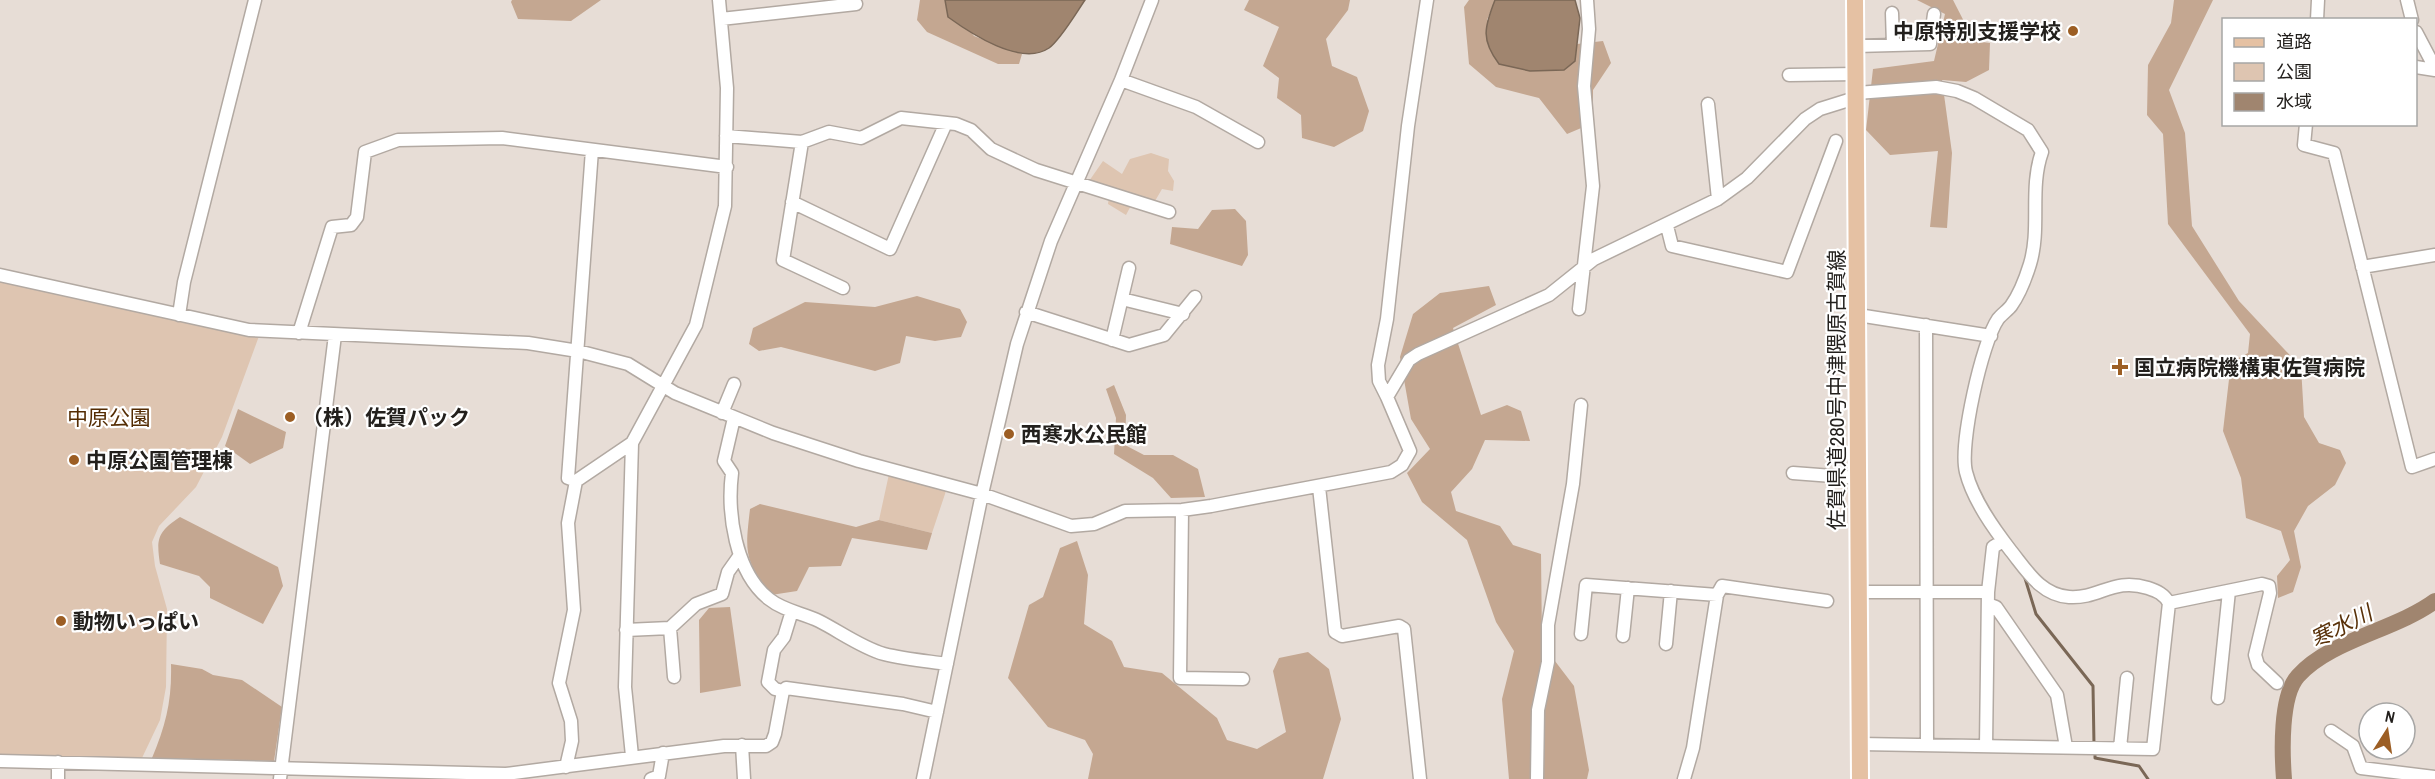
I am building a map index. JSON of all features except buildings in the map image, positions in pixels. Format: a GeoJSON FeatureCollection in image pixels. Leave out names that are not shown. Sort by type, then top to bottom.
{"type":"FeatureCollection","features":[{"type":"Feature","properties":{"kind":"main road","name":"佐賀県道280号中津隈原古賀線"},"geometry":{"type":"LineString","coordinates":[[1855,0],[1860,779]]}},
{"type":"Feature","properties":{"kind":"street"},"geometry":{"type":"LineString","coordinates":[[179,315],[184,282],[255,0]]}},
{"type":"Feature","properties":{"kind":"street"},"geometry":{"type":"LineString","coordinates":[[633,756],[625,687],[632,443],[692,332],[702,303],[725,206],[727,88],[719,0]]}},
{"type":"Feature","properties":{"kind":"street"},"geometry":{"type":"LineString","coordinates":[[924,779],[982,494],[1026,312],[1051,241],[1121,80],[1152,0]]}},
{"type":"Feature","properties":{"kind":"street"},"geometry":{"type":"LineString","coordinates":[[0,274],[249,330],[528,343],[578,351],[628,364],[664,383],[675,393],[728,416],[859,461],[982,494],[1071,526],[1094,524],[1132,510],[1182,510],[1319,487],[1391,472],[1409,457],[1410,451],[1379,381],[1378,365],[1387,319],[1408,126],[1427,0]]}},
{"type":"Feature","properties":{"kind":"street"},"geometry":{"type":"LineString","coordinates":[[1579,309],[1593,186],[1584,86],[1589,29],[1587,0]]}},
{"type":"Feature","properties":{"kind":"street"},"geometry":{"type":"LineString","coordinates":[[2317,18],[2318,0]]}},
{"type":"Feature","properties":{"kind":"street"},"geometry":{"type":"LineString","coordinates":[[2407,0],[2412,18]]}},
{"type":"Feature","properties":{"kind":"street"},"geometry":{"type":"LineString","coordinates":[[721,19],[856,4]]}},
{"type":"Feature","properties":{"kind":"street"},"geometry":{"type":"LineString","coordinates":[[1892,13],[1893,45]]}},
{"type":"Feature","properties":{"kind":"street"},"geometry":{"type":"LineString","coordinates":[[1856,46],[1930,44],[1934,14]]}},
{"type":"Feature","properties":{"kind":"street"},"geometry":{"type":"LineString","coordinates":[[2417,36],[2435,69]]}},
{"type":"Feature","properties":{"kind":"street"},"geometry":{"type":"LineString","coordinates":[[2417,67],[2435,69]]}},
{"type":"Feature","properties":{"kind":"street"},"geometry":{"type":"LineString","coordinates":[[1789,75],[1857,74]]}},
{"type":"Feature","properties":{"kind":"street"},"geometry":{"type":"LineString","coordinates":[[1121,80],[1196,107],[1258,142]]}},
{"type":"Feature","properties":{"kind":"street"},"geometry":{"type":"LineString","coordinates":[[1388,397],[1404,367],[1418,354],[1549,296],[1594,259],[1667,226],[1718,199],[1747,178],[1805,119],[1820,109],[1852,99],[1857,93],[1935,87],[1957,91],[1974,98],[2028,130],[2042,152],[2036,168],[2030,264],[2011,305],[1998,319],[1991,336],[1978,379],[1964,449],[1966,473],[1986,516],[2003,541],[2037,583],[2057,596],[2074,597],[2125,583],[2157,591],[2169,603]]}},
{"type":"Feature","properties":{"kind":"street"},"geometry":{"type":"LineString","coordinates":[[1708,104],[1718,199]]}},
{"type":"Feature","properties":{"kind":"street"},"geometry":{"type":"LineString","coordinates":[[726,136],[802,142],[829,132],[861,138],[901,118],[946,123],[971,130],[991,149],[1036,170],[1169,212]]}},
{"type":"Feature","properties":{"kind":"street"},"geometry":{"type":"LineString","coordinates":[[792,202],[890,249],[946,123]]}},
{"type":"Feature","properties":{"kind":"street"},"geometry":{"type":"LineString","coordinates":[[2306,126],[2304,145],[2334,153],[2412,467],[2435,459]]}},
{"type":"Feature","properties":{"kind":"street"},"geometry":{"type":"LineString","coordinates":[[299,333],[332,227],[351,225],[357,217],[365,152],[398,140],[502,138],[726,167]]}},
{"type":"Feature","properties":{"kind":"street"},"geometry":{"type":"LineString","coordinates":[[1667,226],[1672,246],[1787,272],[1836,141]]}},
{"type":"Feature","properties":{"kind":"street"},"geometry":{"type":"LineString","coordinates":[[802,142],[783,260],[843,288]]}},
{"type":"Feature","properties":{"kind":"street"},"geometry":{"type":"LineString","coordinates":[[576,481],[568,478],[592,150]]}},
{"type":"Feature","properties":{"kind":"street"},"geometry":{"type":"LineString","coordinates":[[2362,267],[2435,255]]}},
{"type":"Feature","properties":{"kind":"street"},"geometry":{"type":"LineString","coordinates":[[1112,340],[1129,268]]}},
{"type":"Feature","properties":{"kind":"street"},"geometry":{"type":"LineString","coordinates":[[1026,312],[1129,345],[1164,335],[1195,297]]}},
{"type":"Feature","properties":{"kind":"street"},"geometry":{"type":"LineString","coordinates":[[1122,298],[1183,314]]}},
{"type":"Feature","properties":{"kind":"street"},"geometry":{"type":"LineString","coordinates":[[1858,315],[1991,336]]}},
{"type":"Feature","properties":{"kind":"street"},"geometry":{"type":"LineString","coordinates":[[1926,325],[1927,745]]}},
{"type":"Feature","properties":{"kind":"street"},"geometry":{"type":"LineString","coordinates":[[279,774],[335,335]]}},
{"type":"Feature","properties":{"kind":"street"},"geometry":{"type":"LineString","coordinates":[[734,384],[728,416],[724,461],[732,473],[729,495],[740,555],[752,579],[769,599],[792,611],[808,615],[882,654],[947,664]]}},
{"type":"Feature","properties":{"kind":"street"},"geometry":{"type":"LineString","coordinates":[[1537,779],[1538,710],[1548,662],[1548,625],[1573,484],[1581,405]]}},
{"type":"Feature","properties":{"kind":"street"},"geometry":{"type":"LineString","coordinates":[[566,767],[572,741],[571,720],[559,682],[574,610],[568,523],[576,481],[632,443]]}},
{"type":"Feature","properties":{"kind":"street"},"geometry":{"type":"LineString","coordinates":[[1793,473],[1859,478]]}},
{"type":"Feature","properties":{"kind":"street"},"geometry":{"type":"LineString","coordinates":[[1319,487],[1335,632],[1342,636],[1400,626],[1404,629],[1420,779]]}},
{"type":"Feature","properties":{"kind":"street"},"geometry":{"type":"LineString","coordinates":[[1182,510],[1180,678],[1243,680]]}},
{"type":"Feature","properties":{"kind":"street"},"geometry":{"type":"LineString","coordinates":[[1986,746],[1988,598],[1993,547],[2003,541]]}},
{"type":"Feature","properties":{"kind":"street"},"geometry":{"type":"LineString","coordinates":[[626,630],[670,628],[696,604],[722,594],[728,572],[740,555]]}},
{"type":"Feature","properties":{"kind":"street"},"geometry":{"type":"LineString","coordinates":[[2169,603],[2262,584],[2269,586],[2270,593],[2255,655],[2258,665],[2277,683]]}},
{"type":"Feature","properties":{"kind":"street"},"geometry":{"type":"LineString","coordinates":[[1581,634],[1586,585],[1717,595]]}},
{"type":"Feature","properties":{"kind":"street"},"geometry":{"type":"LineString","coordinates":[[1684,779],[1693,748],[1717,595],[1722,586],[1827,602]]}},
{"type":"Feature","properties":{"kind":"street"},"geometry":{"type":"LineString","coordinates":[[1623,636],[1628,588]]}},
{"type":"Feature","properties":{"kind":"street"},"geometry":{"type":"LineString","coordinates":[[1666,644],[1671,591]]}},
{"type":"Feature","properties":{"kind":"street"},"geometry":{"type":"LineString","coordinates":[[2218,698],[2229,591]]}},
{"type":"Feature","properties":{"kind":"street"},"geometry":{"type":"LineString","coordinates":[[1859,592],[1927,592],[1988,598],[2057,696],[2066,747]]}},
{"type":"Feature","properties":{"kind":"street"},"geometry":{"type":"LineString","coordinates":[[1860,744],[2153,749],[2169,603]]}},
{"type":"Feature","properties":{"kind":"street"},"geometry":{"type":"LineString","coordinates":[[783,692],[775,689],[768,682],[774,650],[784,638],[792,611]]}},
{"type":"Feature","properties":{"kind":"street"},"geometry":{"type":"LineString","coordinates":[[670,628],[674,677]]}},
{"type":"Feature","properties":{"kind":"street"},"geometry":{"type":"LineString","coordinates":[[2120,748],[2127,678]]}},
{"type":"Feature","properties":{"kind":"street"},"geometry":{"type":"LineString","coordinates":[[0,761],[279,774],[506,774],[633,756],[742,745],[766,747],[772,742],[783,692],[786,688],[903,704],[937,712]]}},
{"type":"Feature","properties":{"kind":"street"},"geometry":{"type":"LineString","coordinates":[[2331,731],[2354,746],[2361,768],[2435,777]]}},
{"type":"Feature","properties":{"kind":"street"},"geometry":{"type":"LineString","coordinates":[[742,745],[744,779]]}},
{"type":"Feature","properties":{"kind":"street"},"geometry":{"type":"LineString","coordinates":[[651,779],[659,776],[663,753]]}},
{"type":"Feature","properties":{"kind":"street"},"geometry":{"type":"LineString","coordinates":[[58,762],[58,779]]}},
{"type":"Feature","properties":{"kind":"green space"},"geometry":{"type":"Polygon","coordinates":[[[1151,153],[1169,159],[1168,171],[1174,181],[1173,191],[1162,189],[1155,201],[1136,196],[1126,215],[1108,204],[1110,189],[1087,184],[1103,161],[1122,174],[1130,159],[1151,153]]]}},
{"type":"Feature","properties":{"kind":"green space","name":"中原公園"},"geometry":{"type":"Polygon","coordinates":[[[0,280],[259,336],[222,437],[196,487],[159,526],[152,542],[155,566],[167,609],[166,687],[160,720],[142,758],[0,755],[0,280]]]}},
{"type":"Feature","properties":{"kind":"green space"},"geometry":{"type":"Polygon","coordinates":[[[889,474],[946,491],[932,533],[879,520],[889,474]]]}},
{"type":"Feature","properties":{"kind":"shaded area"},"geometry":{"type":"Polygon","coordinates":[[[512,0],[601,0],[571,21],[518,19],[512,0]]]}},
{"type":"Feature","properties":{"kind":"shaded area"},"geometry":{"type":"Polygon","coordinates":[[[920,0],[945,0],[974,36],[1022,54],[1019,64],[998,64],[927,32],[917,20],[920,0]]]}},
{"type":"Feature","properties":{"kind":"shaded area"},"geometry":{"type":"Polygon","coordinates":[[[1249,0],[1350,0],[1348,10],[1326,39],[1332,66],[1357,77],[1369,111],[1363,131],[1334,147],[1302,138],[1301,115],[1277,98],[1279,78],[1263,66],[1279,27],[1244,10],[1249,0]]]}},
{"type":"Feature","properties":{"kind":"shaded area"},"geometry":{"type":"Polygon","coordinates":[[[1469,0],[1495,0],[1487,20],[1575,61],[1577,44],[1603,41],[1611,63],[1593,90],[1593,123],[1567,134],[1539,98],[1496,87],[1469,64],[1464,7],[1469,0]]]}},
{"type":"Feature","properties":{"kind":"shaded area"},"geometry":{"type":"Polygon","coordinates":[[[1917,0],[1953,0],[1974,41],[1990,43],[1989,70],[1966,82],[1942,80],[1952,153],[1947,228],[1930,227],[1938,151],[1890,155],[1866,130],[1873,69],[1934,61],[1945,14],[1917,0]]]}},
{"type":"Feature","properties":{"kind":"shaded area"},"geometry":{"type":"Polygon","coordinates":[[[2174,0],[2213,0],[2169,90],[2185,133],[2192,226],[2239,301],[2301,367],[2304,417],[2319,443],[2340,450],[2346,463],[2335,485],[2308,506],[2294,531],[2301,567],[2293,592],[2278,598],[2277,576],[2290,560],[2281,531],[2246,518],[2241,478],[2223,431],[2231,362],[2248,353],[2250,334],[2168,224],[2163,134],[2147,115],[2148,65],[2171,23],[2174,0]]]}},
{"type":"Feature","properties":{"kind":"shaded area"},"geometry":{"type":"Polygon","coordinates":[[[1235,209],[1246,221],[1248,255],[1242,266],[1170,244],[1172,227],[1198,229],[1212,210],[1235,209]]]}},
{"type":"Feature","properties":{"kind":"shaded area"},"geometry":{"type":"Polygon","coordinates":[[[1489,286],[1496,305],[1453,328],[1481,415],[1507,405],[1521,411],[1530,441],[1485,440],[1472,469],[1451,492],[1456,511],[1500,526],[1513,545],[1541,554],[1542,644],[1574,686],[1589,770],[1587,779],[1509,779],[1502,699],[1514,651],[1496,622],[1467,540],[1422,502],[1407,473],[1430,449],[1411,419],[1400,357],[1413,314],[1440,293],[1489,286]]]}},
{"type":"Feature","properties":{"kind":"shaded area"},"geometry":{"type":"Polygon","coordinates":[[[917,296],[960,309],[967,322],[961,337],[935,341],[906,336],[900,363],[875,371],[781,347],[759,351],[749,344],[753,328],[805,302],[875,307],[917,296]]]}},
{"type":"Feature","properties":{"kind":"shaded area"},"geometry":{"type":"Polygon","coordinates":[[[1114,385],[1126,415],[1125,445],[1144,455],[1173,455],[1198,469],[1205,497],[1171,498],[1153,478],[1114,454],[1116,418],[1106,389],[1114,385]]]}},
{"type":"Feature","properties":{"kind":"shaded area"},"geometry":{"type":"Polygon","coordinates":[[[238,409],[286,432],[283,448],[250,464],[225,446],[238,409]]]}},
{"type":"Feature","properties":{"kind":"shaded area"},"geometry":{"type":"Polygon","coordinates":[[[760,504],[856,527],[879,520],[932,533],[927,550],[852,538],[841,566],[809,567],[797,591],[771,595],[756,573],[748,555],[747,536],[750,509],[760,504]]]}},
{"type":"Feature","properties":{"kind":"shaded area"},"geometry":{"type":"Polygon","coordinates":[[[180,517],[278,567],[283,586],[263,624],[210,598],[210,587],[199,576],[160,564],[158,548],[160,536],[180,517]]]}},
{"type":"Feature","properties":{"kind":"shaded area"},"geometry":{"type":"Polygon","coordinates":[[[1077,541],[1088,575],[1084,624],[1112,641],[1124,667],[1162,673],[1217,718],[1227,740],[1257,749],[1286,732],[1273,671],[1279,658],[1308,652],[1329,669],[1341,719],[1323,779],[1088,779],[1093,754],[1085,740],[1048,727],[1008,678],[1029,605],[1043,597],[1060,548],[1077,541]]]}},
{"type":"Feature","properties":{"kind":"shaded area"},"geometry":{"type":"Polygon","coordinates":[[[730,607],[741,686],[700,693],[699,620],[709,608],[730,607]]]}},
{"type":"Feature","properties":{"kind":"shaded area"},"geometry":{"type":"Polygon","coordinates":[[[171,664],[202,669],[213,675],[242,680],[282,707],[274,761],[152,758],[167,712],[171,664]]]}},
{"type":"Feature","properties":{"kind":"water"},"geometry":{"type":"Polygon","coordinates":[[[945,0],[1085,0],[1054,44],[1038,53],[1024,53],[996,46],[958,24],[948,17],[945,0]]]}},
{"type":"Feature","properties":{"kind":"water"},"geometry":{"type":"Polygon","coordinates":[[[1495,0],[1575,0],[1580,18],[1575,61],[1564,70],[1530,71],[1499,64],[1489,48],[1486,34],[1488,18],[1495,0]]]}},
{"type":"Feature","properties":{"kind":"waterway"},"geometry":{"type":"LineString","coordinates":[[2024,575],[2036,614],[2093,686],[2094,745]]}},
{"type":"Feature","properties":{"kind":"waterway","name":"寒水川"},"geometry":{"type":"LineString","coordinates":[[2284,779],[2285,711],[2292,685],[2298,676],[2327,653],[2402,620],[2435,601]]}},
{"type":"Feature","properties":{"kind":"waterway"},"geometry":{"type":"LineString","coordinates":[[2095,752],[2095,758],[2139,766],[2148,779]]}},
{"type":"Feature","properties":{"kind":"place","name":"中原特別支援学校"},"geometry":{"type":"Point","coordinates":[2073,31]}},
{"type":"Feature","properties":{"kind":"place","name":"国立病院機構東佐賀病院"},"geometry":{"type":"Point","coordinates":[2120,367]}},
{"type":"Feature","properties":{"kind":"place","name":"（株）佐賀パック"},"geometry":{"type":"Point","coordinates":[290,417]}},
{"type":"Feature","properties":{"kind":"place","name":"西寒水公民館"},"geometry":{"type":"Point","coordinates":[1009,434]}},
{"type":"Feature","properties":{"kind":"place","name":"中原公園管理棟"},"geometry":{"type":"Point","coordinates":[74,460]}},
{"type":"Feature","properties":{"kind":"place","name":"動物いっぱい"},"geometry":{"type":"Point","coordinates":[61,621]}}]}
